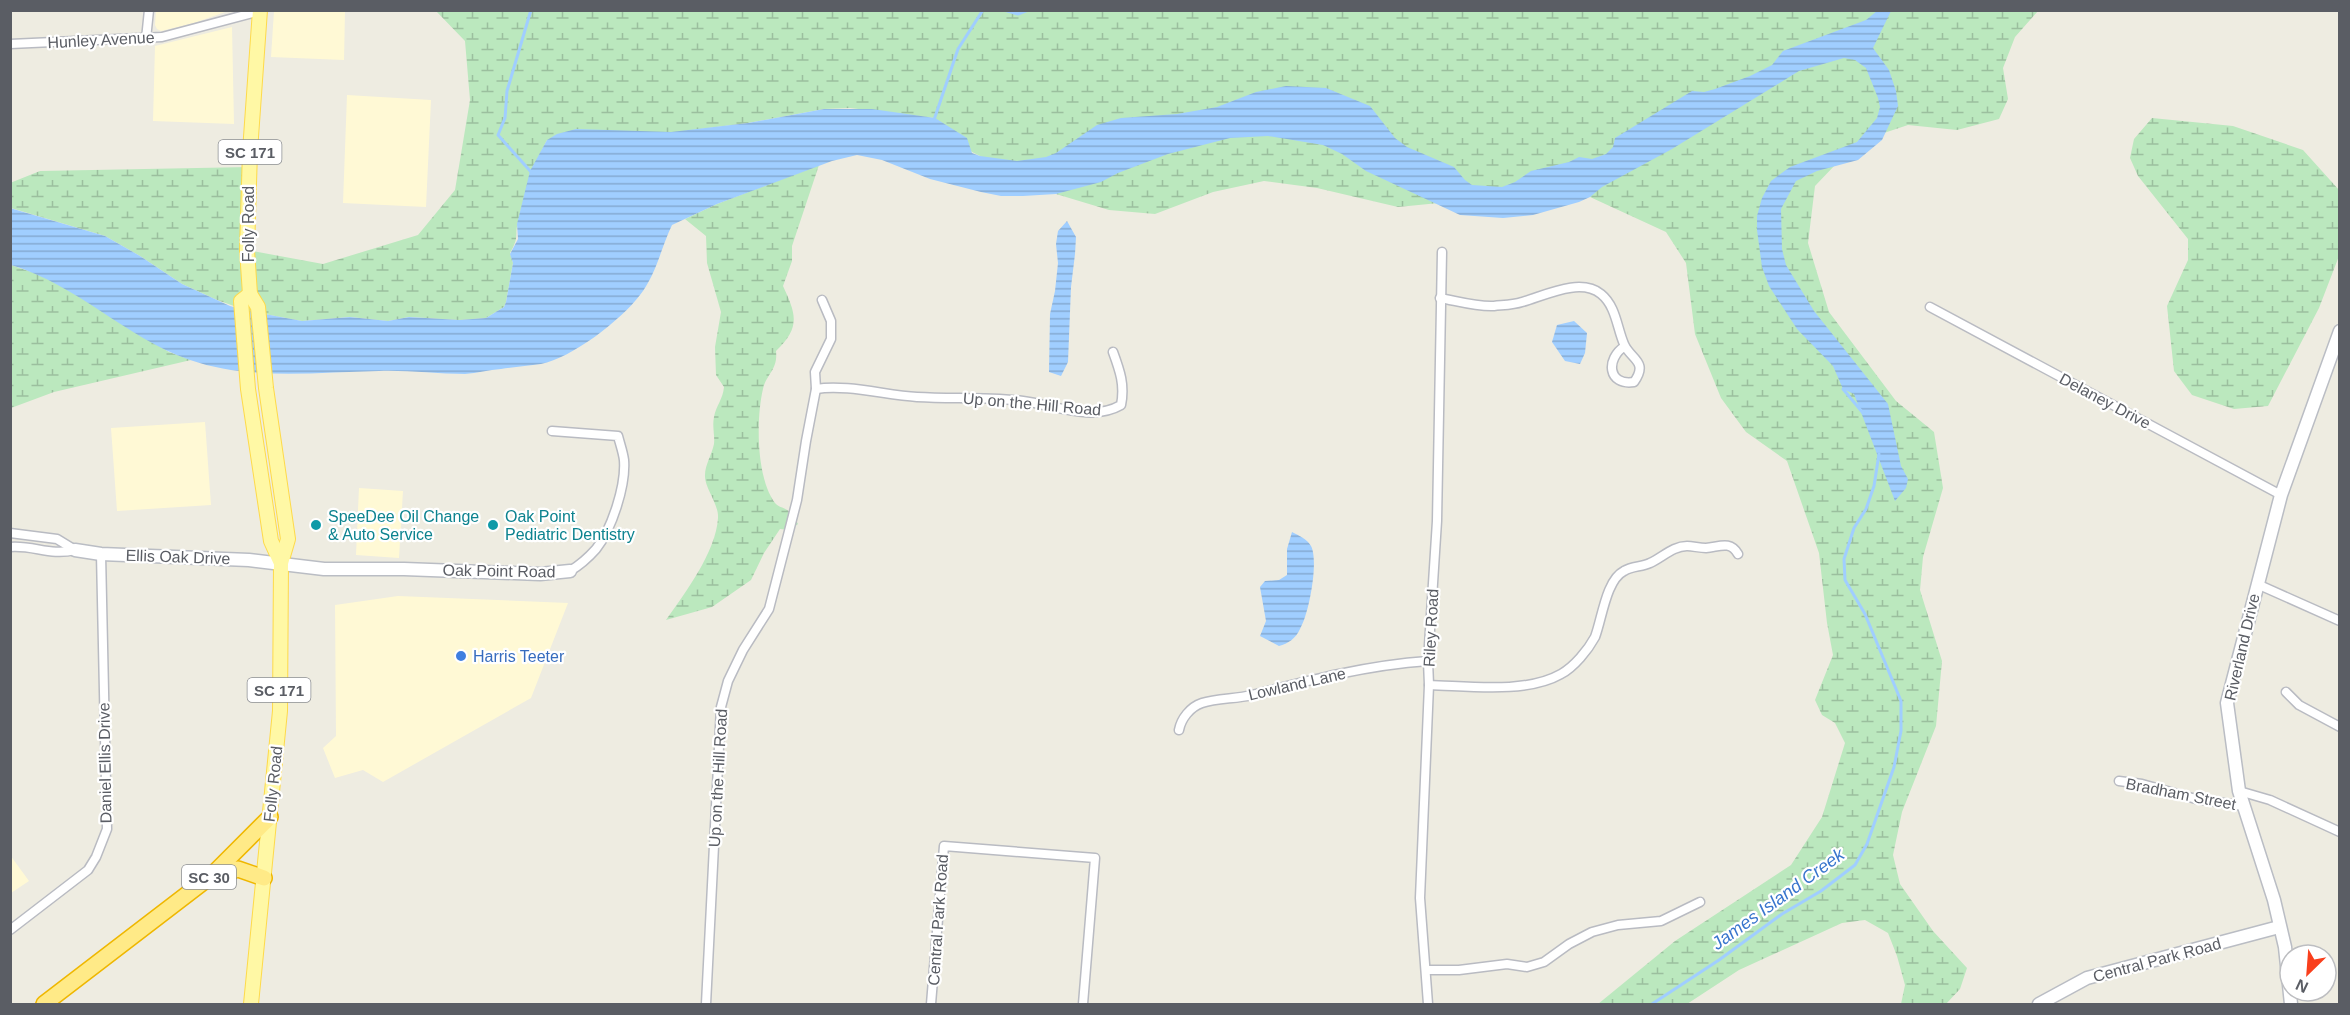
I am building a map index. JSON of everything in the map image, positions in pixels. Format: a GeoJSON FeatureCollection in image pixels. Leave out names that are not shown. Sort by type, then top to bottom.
{"type":"FeatureCollection","features":[{"type":"Feature","properties":{"kind":"highway","name":"SC 30"},"geometry":{"type":"LineString","coordinates":[[44,1005],[206,879],[270,817]]}},
{"type":"Feature","properties":{"kind":"highway"},"geometry":{"type":"LineString","coordinates":[[206,879],[238,869],[264,878]]}},
{"type":"Feature","properties":{"kind":"main road","name":"Folly Road"},"geometry":{"type":"LineString","coordinates":[[251,1005],[280,711],[281,563],[288,539],[266,388],[258,307],[250,294],[247,250],[248,188],[260,11]]}},
{"type":"Feature","properties":{"kind":"main road","name":"Folly Road"},"geometry":{"type":"LineString","coordinates":[[250,294],[241,301],[248,389],[271,541],[281,563]]}},
{"type":"Feature","properties":{"kind":"street"},"geometry":{"type":"LineString","coordinates":[[146,39],[149,10]]}},
{"type":"Feature","properties":{"kind":"street","name":"Hunley Avenue"},"geometry":{"type":"LineString","coordinates":[[10,44],[162,37],[260,11]]}},
{"type":"Feature","properties":{"kind":"street","name":"Riley Road"},"geometry":{"type":"LineString","coordinates":[[1428,1005],[1420,898],[1429,685],[1428,661],[1437,521],[1442,252]]}},
{"type":"Feature","properties":{"kind":"street"},"geometry":{"type":"LineString","coordinates":[[1440,298],[1491,306],[1519,303],[1568,288],[1586,288],[1600,293],[1608,301],[1624,346]]}},
{"type":"Feature","properties":{"kind":"street","name":"Up on the Hill Road"},"geometry":{"type":"LineString","coordinates":[[706,1005],[721,707],[728,681],[743,650],[769,609],[775,589],[798,495],[816,389],[815,372],[831,339],[831,321],[822,300]]}},
{"type":"Feature","properties":{"kind":"street","name":"Delaney Drive"},"geometry":{"type":"LineString","coordinates":[[1930,307],[2281,495]]}},
{"type":"Feature","properties":{"kind":"street","name":"Riverland Drive"},"geometry":{"type":"LineString","coordinates":[[2291,1005],[2285,947],[2274,900],[2239,791],[2227,703],[2281,495],[2340,331]]}},
{"type":"Feature","properties":{"kind":"street","name":"Up on the Hill Road"},"geometry":{"type":"LineString","coordinates":[[816,389],[831,386],[917,397],[1034,402],[1060,410],[1111,411],[1121,405],[1124,391],[1122,376],[1113,352]]}},
{"type":"Feature","properties":{"kind":"street","name":"Oak Point Road"},"geometry":{"type":"LineString","coordinates":[[281,563],[324,569],[404,569],[540,574],[570,571],[584,562],[597,548],[611,522],[621,488],[624,460],[618,436],[552,431]]}},
{"type":"Feature","properties":{"kind":"street","name":"Ellis Oak Drive"},"geometry":{"type":"LineString","coordinates":[[10,532],[57,539],[75,550]]}},
{"type":"Feature","properties":{"kind":"street"},"geometry":{"type":"LineString","coordinates":[[1429,685],[1510,687],[1534,683],[1561,674],[1579,659],[1594,638],[1611,586],[1623,571],[1650,564],[1668,551],[1685,546],[1707,548],[1725,544],[1734,548],[1738,554]]}},
{"type":"Feature","properties":{"kind":"street","name":"Ellis Oak Drive"},"geometry":{"type":"LineString","coordinates":[[10,547],[58,554],[75,550],[101,554],[281,563]]}},
{"type":"Feature","properties":{"kind":"street","name":"Daniel Ellis Drive"},"geometry":{"type":"LineString","coordinates":[[10,930],[88,870],[105,836],[107,807],[101,554]]}},
{"type":"Feature","properties":{"kind":"street"},"geometry":{"type":"LineString","coordinates":[[2257,584],[2340,621]]}},
{"type":"Feature","properties":{"kind":"street","name":"Lowland Lane"},"geometry":{"type":"LineString","coordinates":[[1179,730],[1180,722],[1191,709],[1202,703],[1248,696],[1389,663],[1428,661]]}},
{"type":"Feature","properties":{"kind":"street"},"geometry":{"type":"LineString","coordinates":[[2286,692],[2299,705],[2340,727]]}},
{"type":"Feature","properties":{"kind":"street","name":"Bradham Street"},"geometry":{"type":"LineString","coordinates":[[2119,781],[2142,784],[2196,799],[2244,806]]}},
{"type":"Feature","properties":{"kind":"street"},"geometry":{"type":"LineString","coordinates":[[2239,791],[2270,800],[2340,832]]}},
{"type":"Feature","properties":{"kind":"street","name":"Central Park Road"},"geometry":{"type":"LineString","coordinates":[[932,1005],[944,846],[1095,858],[1083,1005]]}},
{"type":"Feature","properties":{"kind":"street"},"geometry":{"type":"LineString","coordinates":[[1427,970],[1460,970],[1507,964],[1527,968],[1544,962],[1569,944],[1592,932],[1618,925],[1660,921],[1700,902]]}},
{"type":"Feature","properties":{"kind":"street","name":"Central Park Road"},"geometry":{"type":"LineString","coordinates":[[2039,1005],[2087,978],[2279,927]]}},
{"type":"Feature","properties":{"kind":"shaded area"},"geometry":{"type":"Polygon","coordinates":[[[156,10],[228,11],[161,31],[155,25],[156,10]]]}},
{"type":"Feature","properties":{"kind":"shaded area"},"geometry":{"type":"Polygon","coordinates":[[[274,11],[345,11],[344,60],[271,57],[274,11]]]}},
{"type":"Feature","properties":{"kind":"shaded area"},"geometry":{"type":"Polygon","coordinates":[[[232,27],[234,124],[153,121],[155,46],[232,27]]]}},
{"type":"Feature","properties":{"kind":"shaded area"},"geometry":{"type":"Polygon","coordinates":[[[347,95],[431,100],[426,207],[343,203],[347,95]]]}},
{"type":"Feature","properties":{"kind":"shaded area"},"geometry":{"type":"Polygon","coordinates":[[[205,422],[211,505],[117,511],[111,428],[205,422]]]}},
{"type":"Feature","properties":{"kind":"shaded area"},"geometry":{"type":"Polygon","coordinates":[[[359,488],[403,491],[399,558],[356,555],[359,488]]]}},
{"type":"Feature","properties":{"kind":"shaded area"},"geometry":{"type":"Polygon","coordinates":[[[398,596],[568,603],[531,698],[383,782],[363,770],[335,778],[323,748],[336,736],[335,605],[398,596]]]}},
{"type":"Feature","properties":{"kind":"shaded area"},"geometry":{"type":"Polygon","coordinates":[[[10,855],[29,881],[11,893],[10,893],[10,855]]]}},
{"type":"Feature","properties":{"kind":"green space"},"geometry":{"type":"Polygon","coordinates":[[[436,11],[2038,11],[2015,37],[2003,68],[2008,99],[1999,119],[1957,130],[1908,125],[1857,142],[1815,186],[1808,243],[1829,312],[1896,401],[1934,432],[1943,488],[1923,557],[1920,590],[1942,661],[1936,726],[1902,812],[1893,855],[1900,884],[1933,931],[1967,968],[1960,989],[1946,1004],[1901,1004],[1905,985],[1888,933],[1865,920],[1842,923],[1739,970],[1687,1004],[1598,1004],[1675,941],[1791,865],[1822,817],[1845,743],[1835,723],[1822,715],[1815,700],[1833,655],[1819,553],[1787,461],[1746,432],[1721,398],[1695,334],[1686,263],[1666,232],[1590,197],[1541,193],[1398,207],[1317,188],[1264,181],[1213,192],[1155,214],[1109,210],[1056,194],[972,152],[935,118],[850,108],[824,109],[748,123],[669,133],[547,140],[534,169],[520,212],[516,240],[510,253],[513,263],[506,302],[504,307],[486,318],[459,320],[409,317],[388,321],[350,317],[302,321],[248,311],[182,284],[105,236],[11,208],[10,183],[40,171],[249,167],[247,250],[323,264],[418,235],[455,190],[470,100],[465,41],[436,11]]]}},
{"type":"Feature","properties":{"kind":"green space"},"geometry":{"type":"Polygon","coordinates":[[[2152,118],[2233,126],[2303,150],[2339,190],[2339,256],[2319,308],[2268,406],[2234,409],[2192,395],[2174,371],[2167,306],[2188,260],[2188,239],[2138,176],[2130,158],[2134,139],[2152,118]]]}},
{"type":"Feature","properties":{"kind":"green space"},"geometry":{"type":"Polygon","coordinates":[[[819,165],[792,246],[792,261],[783,286],[793,313],[793,327],[776,351],[774,367],[763,389],[759,416],[759,448],[764,479],[776,504],[789,511],[798,524],[790,530],[780,529],[764,553],[751,580],[712,607],[666,620],[706,558],[716,531],[718,518],[705,475],[714,444],[714,417],[724,387],[716,375],[715,347],[721,312],[707,263],[706,236],[685,219],[717,204],[819,165]]]}},
{"type":"Feature","properties":{"kind":"green space"},"geometry":{"type":"Polygon","coordinates":[[[11,265],[43,276],[169,352],[191,360],[54,392],[11,408],[11,265]]]}},
{"type":"Feature","properties":{"kind":"water"},"geometry":{"type":"Polygon","coordinates":[[[1877,11],[1891,11],[1873,48],[1889,70],[1898,106],[1882,140],[1858,160],[1817,171],[1796,181],[1781,209],[1782,249],[1786,265],[1814,311],[1888,404],[1901,466],[1908,479],[1906,488],[1895,501],[1854,394],[1843,389],[1833,366],[1797,329],[1769,286],[1762,267],[1757,230],[1757,216],[1762,198],[1771,181],[1790,167],[1857,142],[1877,118],[1880,107],[1866,68],[1855,60],[1844,58],[1799,71],[1672,149],[1602,187],[1590,197],[1533,215],[1503,218],[1460,215],[1366,171],[1342,154],[1323,145],[1268,136],[1230,138],[1168,154],[1101,182],[1056,194],[1023,196],[1001,196],[981,192],[930,179],[882,160],[857,155],[832,161],[717,204],[672,225],[646,287],[632,305],[595,337],[567,354],[541,364],[470,374],[390,371],[284,374],[213,367],[190,360],[144,339],[58,285],[11,265],[10,208],[105,236],[182,284],[230,306],[248,311],[302,321],[350,317],[388,321],[409,317],[459,320],[486,318],[504,307],[506,302],[513,263],[510,254],[518,239],[517,224],[530,171],[547,140],[557,134],[576,129],[671,132],[748,123],[824,109],[872,109],[935,118],[967,138],[972,153],[1017,161],[1046,157],[1056,153],[1097,125],[1121,118],[1177,114],[1217,107],[1256,92],[1286,86],[1326,88],[1370,106],[1395,138],[1407,147],[1454,167],[1472,185],[1502,187],[1515,182],[1531,171],[1569,162],[1579,157],[1592,159],[1606,154],[1613,147],[1615,138],[1692,91],[1704,92],[1750,76],[1772,65],[1783,51],[1866,20],[1877,11]]]}},
{"type":"Feature","properties":{"kind":"water"},"geometry":{"type":"Polygon","coordinates":[[[1067,221],[1076,237],[1068,362],[1061,376],[1049,372],[1050,314],[1058,263],[1056,244],[1058,231],[1067,221]]]}},
{"type":"Feature","properties":{"kind":"water"},"geometry":{"type":"Polygon","coordinates":[[[1574,321],[1587,333],[1585,353],[1580,364],[1565,361],[1552,342],[1557,325],[1574,321]]]}},
{"type":"Feature","properties":{"kind":"water"},"geometry":{"type":"Polygon","coordinates":[[[1292,532],[1305,539],[1311,546],[1314,563],[1313,575],[1310,600],[1300,629],[1291,640],[1279,646],[1260,636],[1266,621],[1260,587],[1265,581],[1279,580],[1287,575],[1287,549],[1292,532]]]}},
{"type":"Feature","properties":{"kind":"waterway"},"geometry":{"type":"LineString","coordinates":[[531,10],[507,91],[505,118],[498,135],[532,173]]}},
{"type":"Feature","properties":{"kind":"waterway"},"geometry":{"type":"LineString","coordinates":[[934,120],[958,49],[983,10]]}},
{"type":"Feature","properties":{"kind":"waterway"},"geometry":{"type":"LineString","coordinates":[[1004,10],[1018,14],[1028,10]]}},
{"type":"Feature","properties":{"kind":"waterway","name":"James Island Creek"},"geometry":{"type":"LineString","coordinates":[[1843,389],[1863,413]]}},
{"type":"Feature","properties":{"kind":"waterway","name":"James Island Creek"},"geometry":{"type":"LineString","coordinates":[[1652,1004],[1719,960],[1782,914],[1821,891],[1855,865],[1867,844],[1894,767],[1901,731],[1901,701],[1865,614],[1845,580],[1844,559],[1854,528],[1866,509],[1874,486],[1879,454]]}},
{"type":"Feature","properties":{"kind":"place","name":"SpeeDee Oil Change & Auto Service"},"geometry":{"type":"Point","coordinates":[316,525]}},
{"type":"Feature","properties":{"kind":"place","name":"Oak Point Pediatric Dentistry"},"geometry":{"type":"Point","coordinates":[493,525]}},
{"type":"Feature","properties":{"kind":"place","name":"Harris Teeter"},"geometry":{"type":"Point","coordinates":[461,656]}}]}
